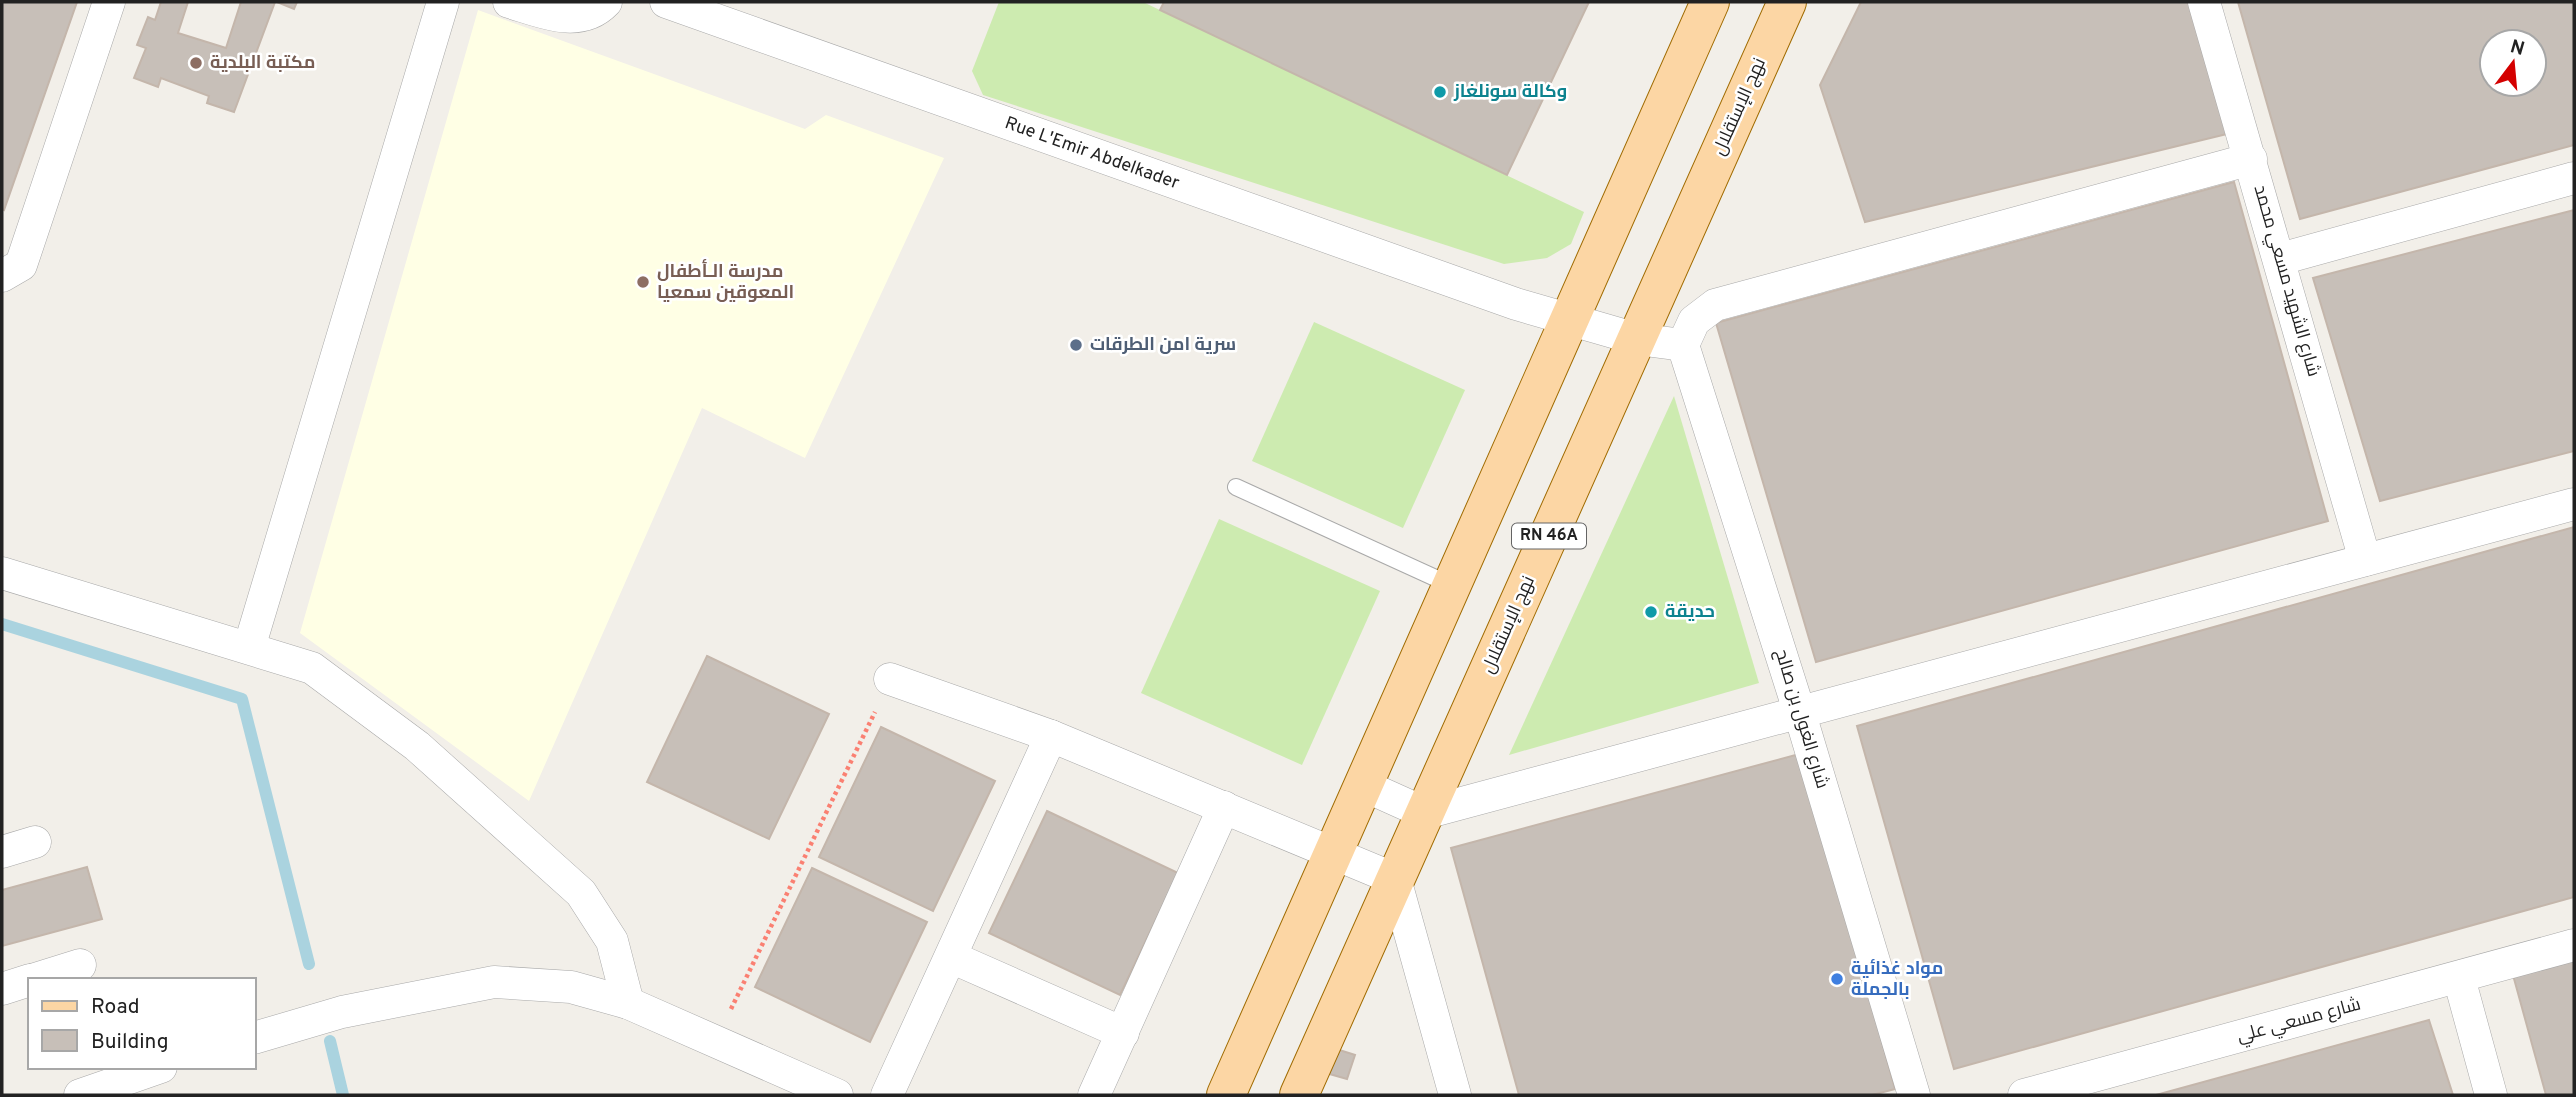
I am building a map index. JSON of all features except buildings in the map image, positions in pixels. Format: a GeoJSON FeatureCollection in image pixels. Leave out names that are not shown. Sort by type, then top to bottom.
{"type":"FeatureCollection","features":[{"type":"Feature","properties":{"kind":"main road"},"geometry":{"type":"LineString","coordinates":[[1226,1095],[1710,2]]}},
{"type":"Feature","properties":{"kind":"main road","name":"نهج الإستقلال"},"geometry":{"type":"LineString","coordinates":[[1299,1095],[1787,2]]}},
{"type":"Feature","properties":{"kind":"street"},"geometry":{"type":"LineString","coordinates":[[2,276],[21,265],[109,2]]}},
{"type":"Feature","properties":{"kind":"street"},"geometry":{"type":"LineString","coordinates":[[249,648],[443,2]]}},
{"type":"Feature","properties":{"kind":"street"},"geometry":{"type":"LineString","coordinates":[[509,2],[563,19],[600,8],[606,2]]}},
{"type":"Feature","properties":{"kind":"street","name":"Rue L'Emir Abdelkader"},"geometry":{"type":"LineString","coordinates":[[666,2],[1516,304],[1637,339],[1682,345]]}},
{"type":"Feature","properties":{"kind":"street","name":"شارع الشهيد مسعي محمد"},"geometry":{"type":"LineString","coordinates":[[2204,2],[2365,560]]}},
{"type":"Feature","properties":{"kind":"street"},"geometry":{"type":"LineString","coordinates":[[1682,345],[1694,321],[1715,304],[2251,159]]}},
{"type":"Feature","properties":{"kind":"street"},"geometry":{"type":"LineString","coordinates":[[2280,259],[2574,178]]}},
{"type":"Feature","properties":{"kind":"street","name":"شارع الغول بن صالح"},"geometry":{"type":"LineString","coordinates":[[1682,345],[1800,714],[1914,1095]]}},
{"type":"Feature","properties":{"kind":"street"},"geometry":{"type":"LineString","coordinates":[[1365,786],[1425,813],[2574,504]]}},
{"type":"Feature","properties":{"kind":"street"},"geometry":{"type":"LineString","coordinates":[[2,573],[312,668],[417,746],[581,893],[612,941],[628,1003]]}},
{"type":"Feature","properties":{"kind":"street"},"geometry":{"type":"LineString","coordinates":[[890,679],[1052,736],[1395,879],[1455,1095]]}},
{"type":"Feature","properties":{"kind":"street"},"geometry":{"type":"LineString","coordinates":[[887,1095],[1052,736]]}},
{"type":"Feature","properties":{"kind":"street"},"geometry":{"type":"LineString","coordinates":[[1094,1095],[1224,807]]}},
{"type":"Feature","properties":{"kind":"street"},"geometry":{"type":"LineString","coordinates":[[2,852],[35,842]]}},
{"type":"Feature","properties":{"kind":"street","name":"شارع مسعي علي"},"geometry":{"type":"LineString","coordinates":[[2024,1095],[2574,945]]}},
{"type":"Feature","properties":{"kind":"street"},"geometry":{"type":"LineString","coordinates":[[951,957],[1123,1033]]}},
{"type":"Feature","properties":{"kind":"street"},"geometry":{"type":"LineString","coordinates":[[38,978],[80,965]]}},
{"type":"Feature","properties":{"kind":"street"},"geometry":{"type":"LineString","coordinates":[[2459,978],[2491,1095]]}},
{"type":"Feature","properties":{"kind":"street"},"geometry":{"type":"LineString","coordinates":[[2,989],[28,981]]}},
{"type":"Feature","properties":{"kind":"street"},"geometry":{"type":"LineString","coordinates":[[256,1037],[342,1012],[494,982],[571,987],[628,1003],[838,1095]]}},
{"type":"Feature","properties":{"kind":"street"},"geometry":{"type":"LineString","coordinates":[[80,1095],[155,1069]]}},
{"type":"Feature","properties":{"kind":"lane"},"geometry":{"type":"LineString","coordinates":[[1236,487],[1453,586]]}},
{"type":"Feature","properties":{"kind":"path"},"geometry":{"type":"LineString","coordinates":[[715,1042],[890,679]]}},
{"type":"Feature","properties":{"kind":"shaded area","name":"مدرسة الـأطفال المعوقين سمعيا"},"geometry":{"type":"Polygon","coordinates":[[[478,10],[805,129],[826,115],[944,158],[805,458],[702,408],[529,801],[300,633],[478,10]]]}},
{"type":"Feature","properties":{"kind":"green space"},"geometry":{"type":"Polygon","coordinates":[[[999,2],[1143,2],[1584,212],[1571,244],[1547,258],[1504,264],[983,95],[972,71],[999,2]]]}},
{"type":"Feature","properties":{"kind":"green space"},"geometry":{"type":"Polygon","coordinates":[[[1314,322],[1465,390],[1403,528],[1252,461],[1314,322]]]}},
{"type":"Feature","properties":{"kind":"green space"},"geometry":{"type":"Polygon","coordinates":[[[1674,396],[1759,683],[1509,755],[1674,396]]]}},
{"type":"Feature","properties":{"kind":"green space"},"geometry":{"type":"Polygon","coordinates":[[[1219,519],[1380,591],[1302,765],[1141,693],[1219,519]]]}},
{"type":"Feature","properties":{"kind":"waterway"},"geometry":{"type":"LineString","coordinates":[[2,624],[242,699],[309,964]]}},
{"type":"Feature","properties":{"kind":"waterway"},"geometry":{"type":"LineString","coordinates":[[330,1041],[343,1095]]}},
{"type":"Feature","properties":{"kind":"place","name":"مكتبة البلدية"},"geometry":{"type":"Point","coordinates":[196,63]}},
{"type":"Feature","properties":{"kind":"place","name":"وكالة سونلغاز"},"geometry":{"type":"Point","coordinates":[1440,92]}},
{"type":"Feature","properties":{"kind":"place","name":"مدرسة الـأطفال المعوقين سمعيا"},"geometry":{"type":"Point","coordinates":[643,282]}},
{"type":"Feature","properties":{"kind":"place","name":"سرية امن الطرقات"},"geometry":{"type":"Point","coordinates":[1076,345]}},
{"type":"Feature","properties":{"kind":"place","name":"حديقة"},"geometry":{"type":"Point","coordinates":[1651,612]}},
{"type":"Feature","properties":{"kind":"place","name":"مواد غذائية بالجملة"},"geometry":{"type":"Point","coordinates":[1837,979]}}]}
